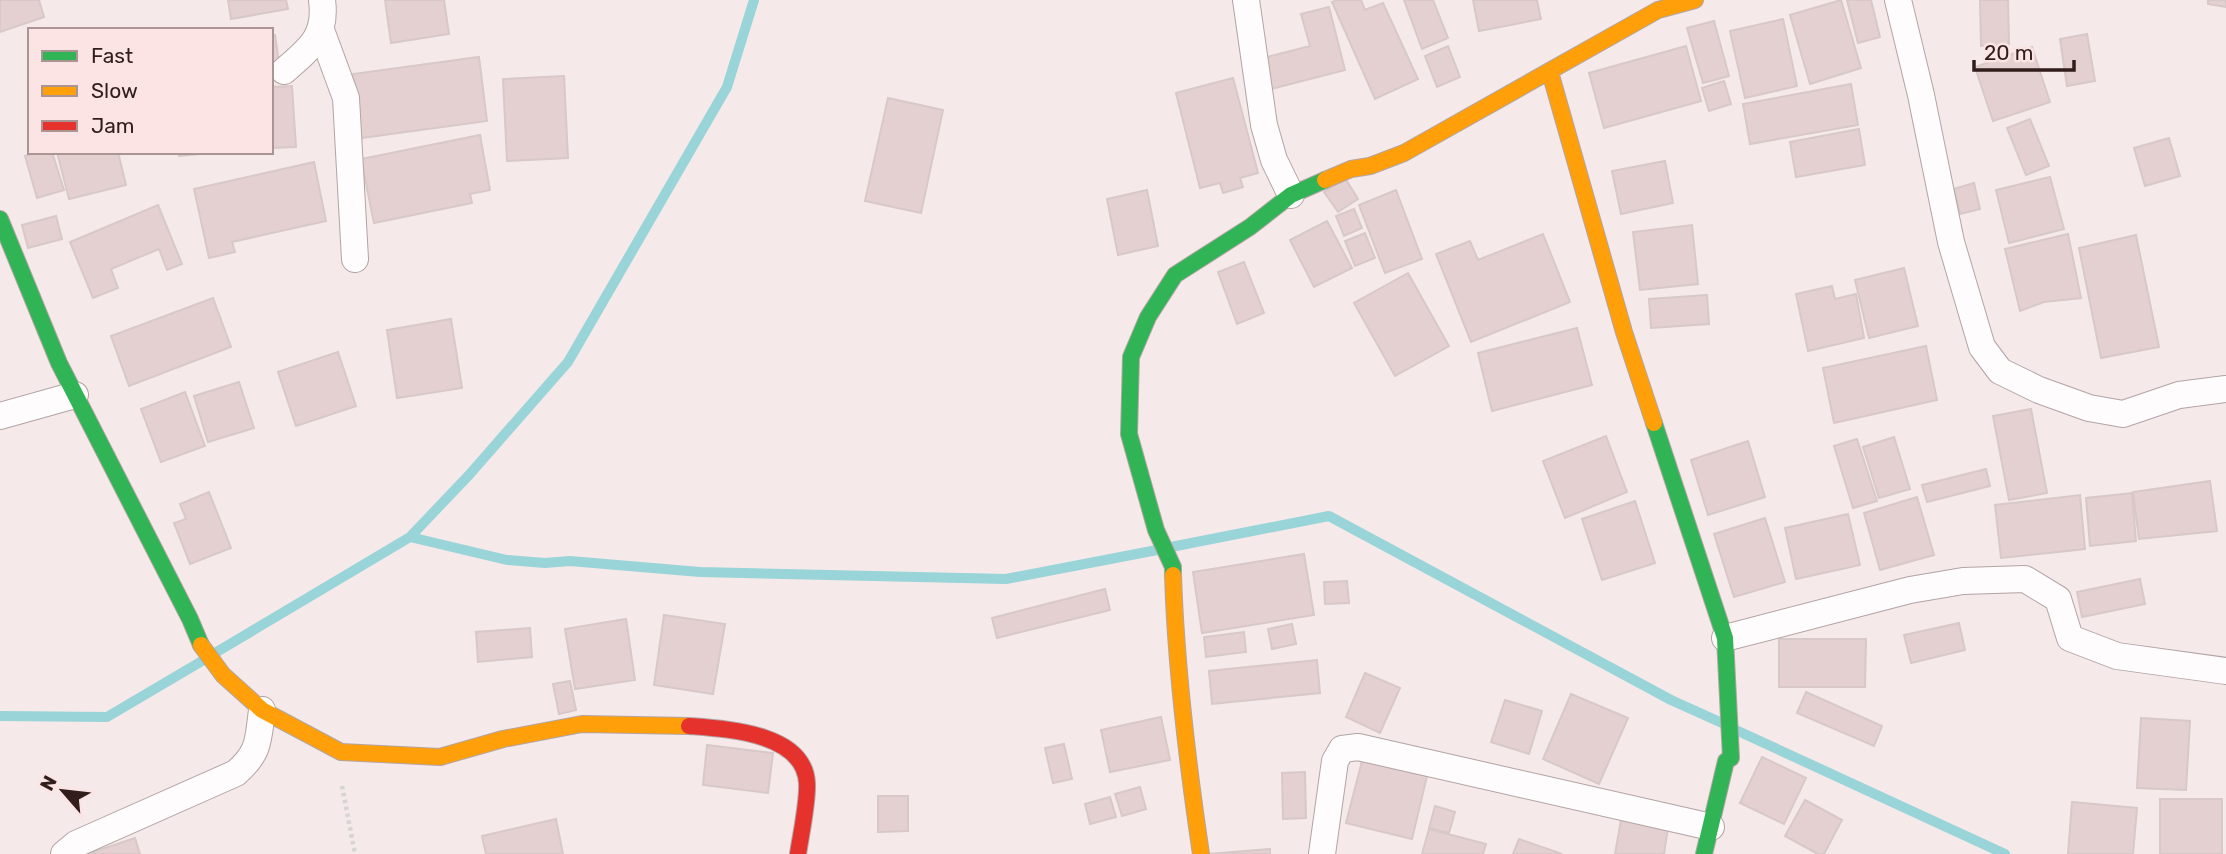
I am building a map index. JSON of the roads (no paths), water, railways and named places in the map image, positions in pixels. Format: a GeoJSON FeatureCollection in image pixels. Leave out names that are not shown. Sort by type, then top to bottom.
{"type":"FeatureCollection","features":[{"type":"Feature","properties":{"kind":"street"},"geometry":{"type":"LineString","coordinates":[[284,71],[312,47],[321,30],[324,17],[323,0]]}},
{"type":"Feature","properties":{"kind":"street"},"geometry":{"type":"LineString","coordinates":[[1246,0],[1265,125],[1274,160],[1291,195]]}},
{"type":"Feature","properties":{"kind":"street"},"geometry":{"type":"LineString","coordinates":[[1201,854],[1185,747],[1175,649],[1173,566],[1156,530],[1129,434],[1131,357],[1148,317],[1175,275],[1250,227],[1291,195],[1351,169],[1370,166],[1404,153],[1658,10],[1695,0]]}},
{"type":"Feature","properties":{"kind":"street"},"geometry":{"type":"LineString","coordinates":[[1898,0],[1921,95],[1951,243],[1982,347],[2000,370],[2039,390],[2090,408],[2123,414],[2179,395],[2226,389]]}},
{"type":"Feature","properties":{"kind":"street"},"geometry":{"type":"LineString","coordinates":[[321,30],[346,98],[355,259]]}},
{"type":"Feature","properties":{"kind":"street"},"geometry":{"type":"LineString","coordinates":[[1550,72],[1624,332],[1726,638],[1731,758],[1726,761],[1703,854]]}},
{"type":"Feature","properties":{"kind":"street"},"geometry":{"type":"LineString","coordinates":[[0,219],[59,363],[190,619],[198,641],[223,675],[262,710],[341,752],[440,757],[503,739],[582,724],[717,728],[761,737],[789,748],[801,760],[807,783],[798,854]]}},
{"type":"Feature","properties":{"kind":"street"},"geometry":{"type":"LineString","coordinates":[[0,416],[75,395]]}},
{"type":"Feature","properties":{"kind":"street"},"geometry":{"type":"LineString","coordinates":[[1726,638],[1910,590],[1963,581],[2025,579],[2057,599],[2070,638],[2117,656],[2226,671]]}},
{"type":"Feature","properties":{"kind":"street"},"geometry":{"type":"LineString","coordinates":[[64,854],[76,844],[236,773],[252,759],[258,743],[262,710]]}},
{"type":"Feature","properties":{"kind":"street"},"geometry":{"type":"LineString","coordinates":[[1322,854],[1335,761],[1342,749],[1358,747],[1711,827]]}},
{"type":"Feature","properties":{"kind":"waterway"},"geometry":{"type":"LineString","coordinates":[[215,653],[410,537],[469,475],[568,362],[727,87],[754,0]]}},
{"type":"Feature","properties":{"kind":"waterway"},"geometry":{"type":"LineString","coordinates":[[1171,547],[1329,516],[1671,700],[1722,723]]}},
{"type":"Feature","properties":{"kind":"waterway"},"geometry":{"type":"LineString","coordinates":[[410,537],[507,560],[545,563],[570,561],[700,572],[1006,579],[1157,550]]}},
{"type":"Feature","properties":{"kind":"waterway"},"geometry":{"type":"LineString","coordinates":[[0,716],[107,717],[202,661]]}},
{"type":"Feature","properties":{"kind":"waterway"},"geometry":{"type":"LineString","coordinates":[[1738,731],[2005,854]]}}]}
